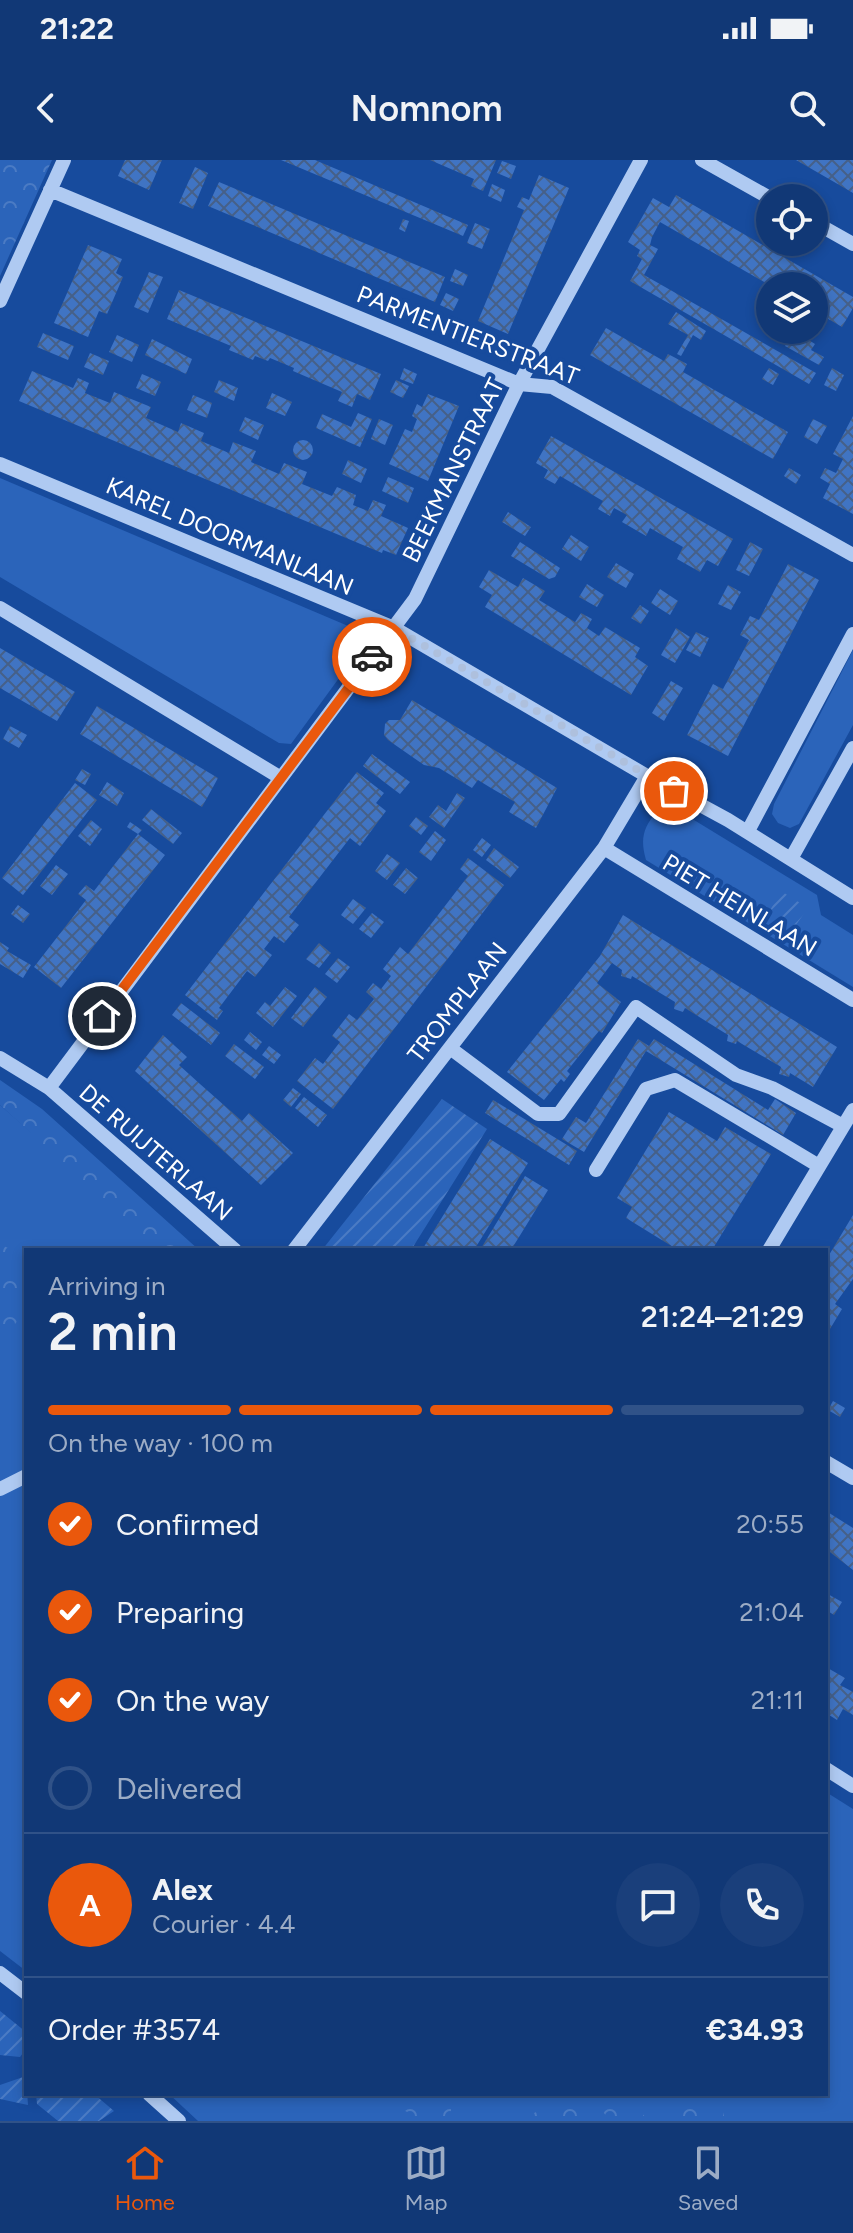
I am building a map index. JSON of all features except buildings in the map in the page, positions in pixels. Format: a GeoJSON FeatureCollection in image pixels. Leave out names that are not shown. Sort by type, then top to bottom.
{"type":"FeatureCollection","features":[{"type":"Feature","properties":{"kind":"street"},"geometry":{"type":"LineString","coordinates":[[0,301],[64,160]]}},
{"type":"Feature","properties":{"kind":"street","name":"BEEKMANSTRAAT"},"geometry":{"type":"LineString","coordinates":[[49,1088],[415,599],[519,384],[641,160]]}},
{"type":"Feature","properties":{"kind":"street"},"geometry":{"type":"LineString","coordinates":[[702,160],[756,190]]}},
{"type":"Feature","properties":{"kind":"street","name":"PARMENTIERSTRAAT"},"geometry":{"type":"LineString","coordinates":[[50,190],[519,384],[552,387],[853,555]]}},
{"type":"Feature","properties":{"kind":"street"},"geometry":{"type":"LineString","coordinates":[[828,230],[853,244]]}},
{"type":"Feature","properties":{"kind":"street","name":"KAREL DOORMANLAAN"},"geometry":{"type":"LineString","coordinates":[[0,464],[394,628],[647,776],[748,831],[853,898]]}},
{"type":"Feature","properties":{"kind":"street"},"geometry":{"type":"LineString","coordinates":[[0,608],[281,778]]}},
{"type":"Feature","properties":{"kind":"street"},"geometry":{"type":"LineString","coordinates":[[748,831],[853,634]]}},
{"type":"Feature","properties":{"kind":"street"},"geometry":{"type":"LineString","coordinates":[[792,857],[853,748]]}},
{"type":"Feature","properties":{"kind":"street","name":"TROMPLAAN"},"geometry":{"type":"LineString","coordinates":[[296,1248],[604,848],[647,776]]}},
{"type":"Feature","properties":{"kind":"street","name":"PIET HEINLAAN"},"geometry":{"type":"LineString","coordinates":[[604,848],[853,1000]]}},
{"type":"Feature","properties":{"kind":"street"},"geometry":{"type":"LineString","coordinates":[[450,1048],[538,1114],[559,1114],[636,1007],[736,1075],[772,1088],[843,1126]]}},
{"type":"Feature","properties":{"kind":"street","name":"DE RUIJTERLAAN"},"geometry":{"type":"LineString","coordinates":[[0,1058],[49,1088],[233,1248]]}},
{"type":"Feature","properties":{"kind":"street"},"geometry":{"type":"LineString","coordinates":[[596,1170],[646,1089],[675,1080],[819,1166]]}},
{"type":"Feature","properties":{"kind":"street"},"geometry":{"type":"LineString","coordinates":[[770,1248],[853,1110]]}},
{"type":"Feature","properties":{"kind":"street"},"geometry":{"type":"LineString","coordinates":[[828,1463],[853,1478]]}},
{"type":"Feature","properties":{"kind":"street"},"geometry":{"type":"LineString","coordinates":[[0,1489],[24,1477]]}},
{"type":"Feature","properties":{"kind":"street"},"geometry":{"type":"LineString","coordinates":[[828,1770],[853,1786]]}},
{"type":"Feature","properties":{"kind":"street"},"geometry":{"type":"LineString","coordinates":[[0,1973],[24,1991]]}},
{"type":"Feature","properties":{"kind":"street"},"geometry":{"type":"LineString","coordinates":[[151,2096],[169,2118]]}},
{"type":"Feature","properties":{"kind":"green space"},"geometry":{"type":"Polygon","coordinates":[[[0,160],[52,160],[0,276],[0,160]]]}},
{"type":"Feature","properties":{"kind":"green space"},"geometry":{"type":"Polygon","coordinates":[[[0,478],[367,634],[366,641],[291,744],[279,743],[0,577],[0,478]]]}},
{"type":"Feature","properties":{"kind":"green space"},"geometry":{"type":"Polygon","coordinates":[[[853,650],[853,725],[799,824],[790,828],[778,823],[772,814],[774,804],[853,650]]]}},
{"type":"Feature","properties":{"kind":"green space"},"geometry":{"type":"Polygon","coordinates":[[[676,809],[817,895],[821,915],[853,935],[853,987],[646,860],[643,840],[649,823],[657,811],[676,809]]]}},
{"type":"Feature","properties":{"kind":"green space"},"geometry":{"type":"Polygon","coordinates":[[[781,891],[808,908],[788,936],[764,921],[781,891]]]}},
{"type":"Feature","properties":{"kind":"green space"},"geometry":{"type":"Polygon","coordinates":[[[0,1080],[42,1109],[197,1248],[158,1248],[0,1105],[0,1080]]]}},
{"type":"Feature","properties":{"kind":"green space"},"geometry":{"type":"Polygon","coordinates":[[[442,1099],[487,1129],[412,1248],[324,1248],[442,1099]]]}},
{"type":"Feature","properties":{"kind":"green space"},"geometry":{"type":"Polygon","coordinates":[[[0,1105],[163,1248],[24,1248],[24,1969],[0,1951],[0,1105]]]}},
{"type":"Feature","properties":{"kind":"green space"},"geometry":{"type":"Polygon","coordinates":[[[0,1244],[14,1251],[24,1262],[24,1314],[14,1325],[0,1331],[0,1244]]]}},
{"type":"Feature","properties":{"kind":"green space"},"geometry":{"type":"Polygon","coordinates":[[[828,1793],[853,1809],[853,2121],[198,2121],[171,2096],[828,2096],[828,1793]]]}},
{"type":"Feature","properties":{"kind":"green space"},"geometry":{"type":"Polygon","coordinates":[[[0,2011],[24,2030],[24,2052],[20,2057],[0,2055],[0,2011]]]}},
{"type":"Feature","properties":{"kind":"green space"},"geometry":{"type":"Polygon","coordinates":[[[24,2077],[24,2096],[27,2096],[28,2105],[0,2099],[0,2085],[24,2077]]]}},
{"type":"Feature","properties":{"kind":"green space"},"geometry":{"type":"Polygon","coordinates":[[[36,2096],[96,2096],[114,2111],[99,2121],[58,2121],[37,2104],[36,2096]]]}},
{"type":"Feature","properties":{"kind":"green space"},"geometry":{"type":"Polygon","coordinates":[[[403,2096],[451,2096],[451,2121],[424,2121],[394,2105],[403,2096]]]}},
{"type":"Feature","properties":{"kind":"green space"},"geometry":{"type":"Polygon","coordinates":[[[566,2096],[626,2096],[649,2121],[611,2121],[603,2112],[581,2121],[519,2121],[566,2096]]]}},
{"type":"Feature","properties":{"kind":"green space"},"geometry":{"type":"Polygon","coordinates":[[[665,2096],[720,2096],[725,2121],[680,2121],[660,2100],[665,2096]]]}},
{"type":"Feature","properties":{"kind":"way so far"},"geometry":{"type":"LineString","coordinates":[[372,657],[394,628],[674,791]]}},
{"type":"Feature","properties":{"kind":"route"},"geometry":{"type":"LineString","coordinates":[[102,1016],[372,657]]}}]}
